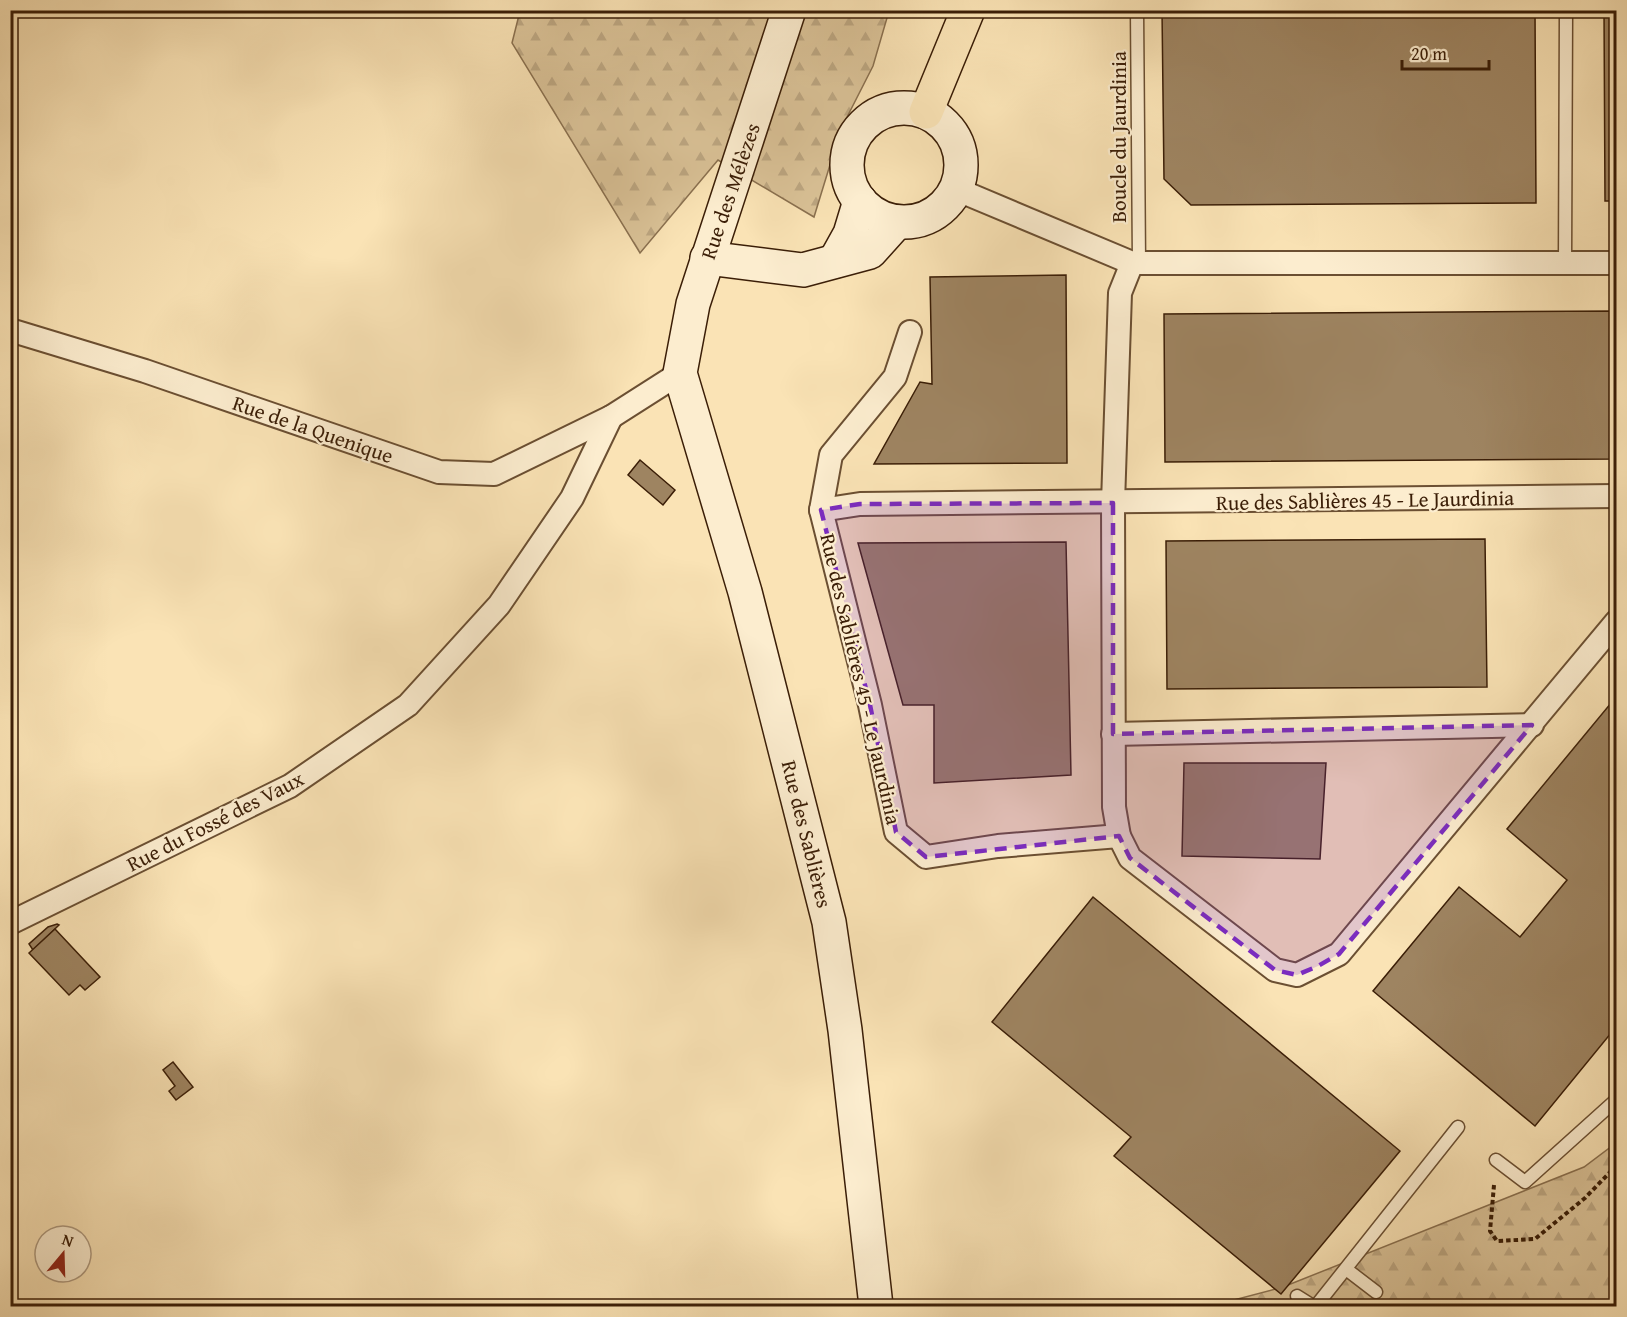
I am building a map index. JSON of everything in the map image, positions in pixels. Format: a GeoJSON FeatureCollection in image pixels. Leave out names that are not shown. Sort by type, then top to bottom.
{"type":"FeatureCollection","features":[{"type":"Feature","properties":{"kind":"highway"},"geometry":{"type":"LineString","coordinates":[[926,112],[968,10]]}},
{"type":"Feature","properties":{"kind":"street","name":"Rue des Mélèzes"},"geometry":{"type":"LineString","coordinates":[[680,373],[693,304],[769,80],[789,10]]}},
{"type":"Feature","properties":{"kind":"street"},"geometry":{"type":"LineString","coordinates":[[908,108],[926,112],[941,121],[953,134],[960,150],[962,168],[958,185],[944,207],[922,219],[897,222],[876,215],[860,201],[851,184],[847,166],[850,147],[858,131],[872,118],[889,110],[908,108]]}},
{"type":"Feature","properties":{"kind":"street"},"geometry":{"type":"LineString","coordinates":[[958,185],[970,195],[1135,263],[1617,263]]}},
{"type":"Feature","properties":{"kind":"street"},"geometry":{"type":"LineString","coordinates":[[835,261],[850,234],[860,201]]}},
{"type":"Feature","properties":{"kind":"street"},"geometry":{"type":"LineString","coordinates":[[707,258],[804,270],[870,252],[897,222]]}},
{"type":"Feature","properties":{"kind":"street"},"geometry":{"type":"LineString","coordinates":[[1135,263],[1120,293],[1113,503],[1114,807],[1119,836],[1130,858],[1275,970],[1297,975],[1340,954],[1617,622]]}},
{"type":"Feature","properties":{"kind":"street","name":"Rue de la Quenique"},"geometry":{"type":"LineString","coordinates":[[10,330],[145,371],[439,472],[494,474],[611,417]]}},
{"type":"Feature","properties":{"kind":"street","name":"Rue des Sablières 45 - Le Jaurdinia"},"geometry":{"type":"LineString","coordinates":[[910,332],[895,377],[831,455],[821,510],[870,705],[896,832],[926,857],[998,846],[1119,836]]}},
{"type":"Feature","properties":{"kind":"street"},"geometry":{"type":"LineString","coordinates":[[611,417],[680,373]]}},
{"type":"Feature","properties":{"kind":"street","name":"Rue des Sablières"},"geometry":{"type":"LineString","coordinates":[[680,373],[745,592],[829,922],[845,1030],[876,1306]]}},
{"type":"Feature","properties":{"kind":"street","name":"Rue du Fossé des Vaux"},"geometry":{"type":"LineString","coordinates":[[10,923],[290,786],[408,705],[499,605],[572,498],[611,417]]}},
{"type":"Feature","properties":{"kind":"street","name":"Rue des Sablières 45 - Le Jaurdinia"},"geometry":{"type":"LineString","coordinates":[[821,510],[860,504],[1617,496]]}},
{"type":"Feature","properties":{"kind":"street"},"geometry":{"type":"LineString","coordinates":[[1113,734],[1532,725]]}},
{"type":"Feature","properties":{"kind":"lane","name":"Boucle du Jaurdinia"},"geometry":{"type":"LineString","coordinates":[[1135,263],[1137,10]]}},
{"type":"Feature","properties":{"kind":"lane"},"geometry":{"type":"LineString","coordinates":[[1565,264],[1566,10]]}},
{"type":"Feature","properties":{"kind":"lane"},"geometry":{"type":"LineString","coordinates":[[1496,1160],[1525,1182],[1617,1100]]}},
{"type":"Feature","properties":{"kind":"lane"},"geometry":{"type":"LineString","coordinates":[[1297,1296],[1314,1306],[1458,1127]]}},
{"type":"Feature","properties":{"kind":"lane"},"geometry":{"type":"LineString","coordinates":[[1346,1269],[1376,1292]]}},
{"type":"Feature","properties":{"kind":"path"},"geometry":{"type":"LineString","coordinates":[[1496,1160],[1490,1231],[1497,1241],[1534,1239],[1585,1198],[1617,1166]]}},
{"type":"Feature","properties":{"kind":"highlighted area"},"geometry":{"type":"Polygon","coordinates":[[[1113,503],[1113,734],[1532,725],[1339,954],[1297,975],[1275,970],[1130,858],[1119,836],[926,857],[896,832],[870,705],[821,510],[860,504],[1113,503]]]}},
{"type":"Feature","properties":{"kind":"green space"},"geometry":{"type":"Polygon","coordinates":[[[520,11],[889,11],[873,66],[841,129],[814,217],[718,160],[640,253],[512,43],[520,11]]]}},
{"type":"Feature","properties":{"kind":"green space"},"geometry":{"type":"Polygon","coordinates":[[[1616,1143],[1616,1306],[1211,1306],[1283,1287],[1584,1167],[1616,1143]]]}},
{"type":"Feature","properties":{"kind":"building"},"geometry":{"type":"Polygon","coordinates":[[[1162,10],[1535,10],[1536,203],[1191,205],[1164,179],[1162,10]]]}},
{"type":"Feature","properties":{"kind":"building"},"geometry":{"type":"Polygon","coordinates":[[[1604,10],[1616,10],[1616,201],[1605,201],[1604,10]]]}},
{"type":"Feature","properties":{"kind":"building"},"geometry":{"type":"Polygon","coordinates":[[[1066,275],[1067,463],[874,464],[920,382],[932,384],[930,277],[1066,275]]]}},
{"type":"Feature","properties":{"kind":"building"},"geometry":{"type":"Polygon","coordinates":[[[1616,311],[1616,459],[1165,462],[1164,314],[1616,311]]]}},
{"type":"Feature","properties":{"kind":"building"},"geometry":{"type":"Polygon","coordinates":[[[640,460],[675,490],[663,505],[628,475],[640,460]]]}},
{"type":"Feature","properties":{"kind":"building"},"geometry":{"type":"Polygon","coordinates":[[[1485,539],[1487,687],[1167,689],[1166,541],[1485,539]]]}},
{"type":"Feature","properties":{"kind":"building"},"geometry":{"type":"Polygon","coordinates":[[[1066,542],[1071,775],[934,783],[934,705],[903,705],[858,543],[1066,542]]]}},
{"type":"Feature","properties":{"kind":"building"},"geometry":{"type":"Polygon","coordinates":[[[1616,697],[1616,1027],[1535,1126],[1373,991],[1459,887],[1520,937],[1567,880],[1507,829],[1616,697]]]}},
{"type":"Feature","properties":{"kind":"building"},"geometry":{"type":"Polygon","coordinates":[[[1184,763],[1326,763],[1320,859],[1182,856],[1184,763]]]}},
{"type":"Feature","properties":{"kind":"building"},"geometry":{"type":"Polygon","coordinates":[[[1093,897],[1400,1151],[1281,1294],[1114,1156],[1131,1137],[992,1022],[1093,897]]]}},
{"type":"Feature","properties":{"kind":"building"},"geometry":{"type":"Polygon","coordinates":[[[59,925],[33,950],[29,944],[48,927],[59,925]]]}},
{"type":"Feature","properties":{"kind":"building"},"geometry":{"type":"Polygon","coordinates":[[[55,929],[100,977],[85,990],[80,985],[69,995],[29,953],[55,929]]]}},
{"type":"Feature","properties":{"kind":"building"},"geometry":{"type":"Polygon","coordinates":[[[173,1062],[193,1087],[176,1100],[169,1091],[175,1086],[163,1070],[173,1062]]]}}]}
